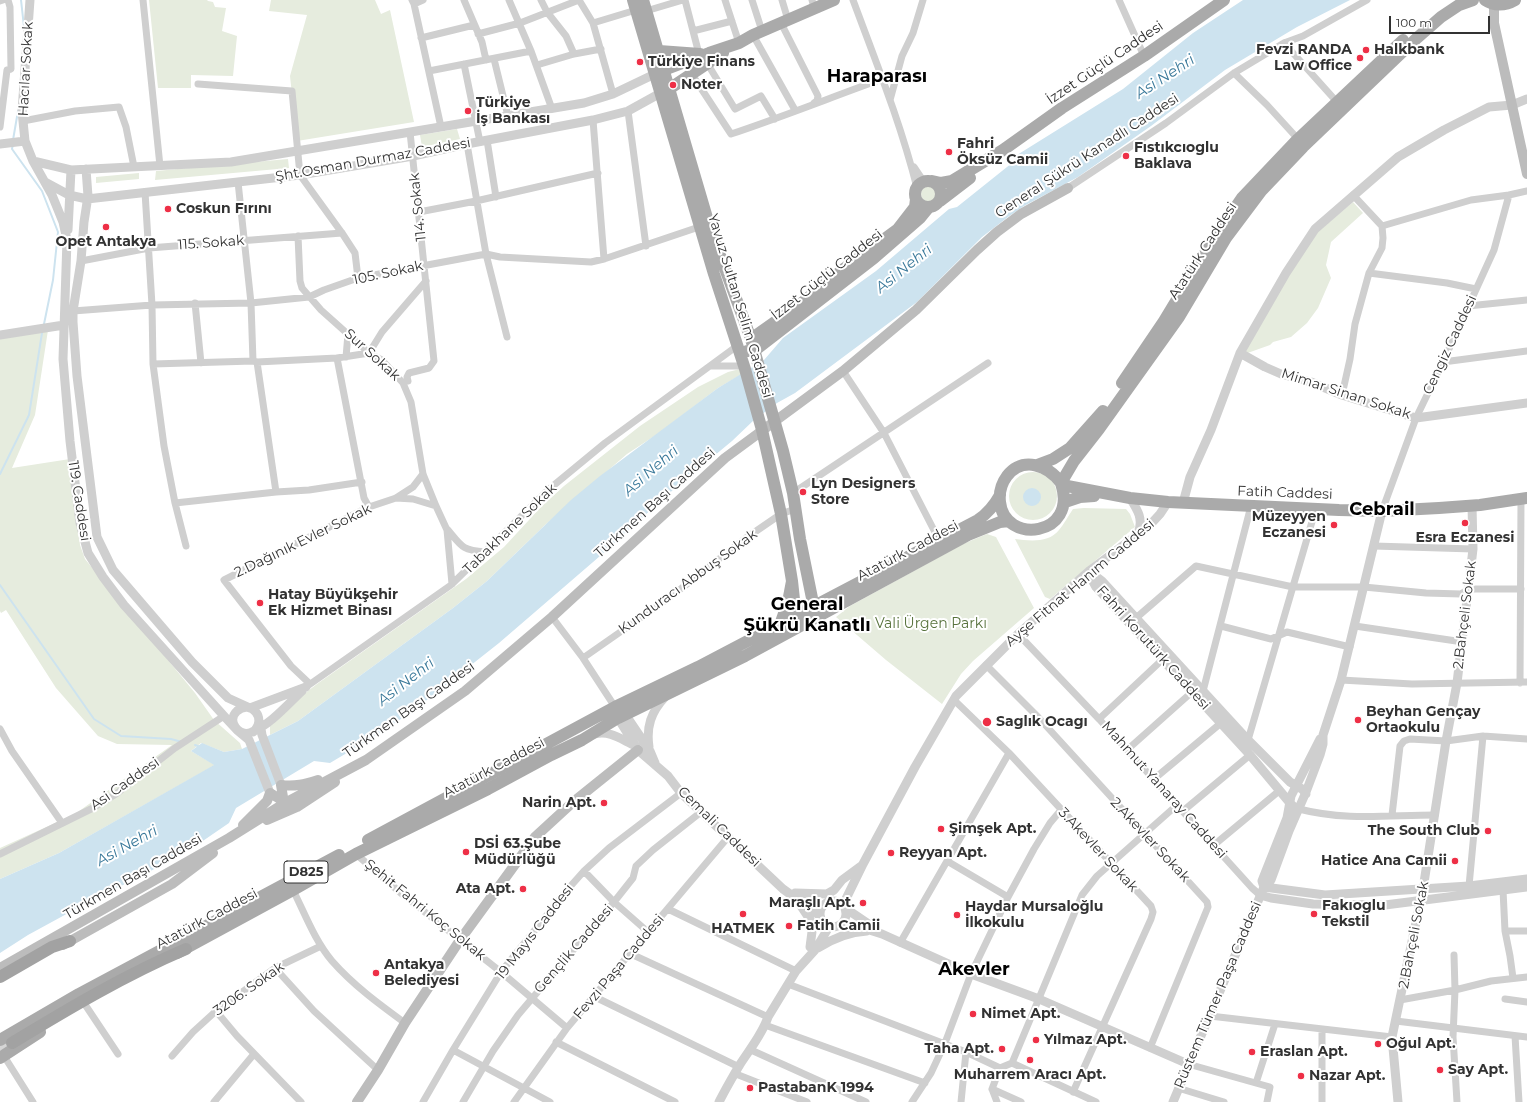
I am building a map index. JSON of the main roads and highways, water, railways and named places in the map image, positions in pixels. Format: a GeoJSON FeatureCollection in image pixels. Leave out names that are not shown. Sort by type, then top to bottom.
{"type":"FeatureCollection","features":[{"type":"Feature","properties":{"kind":"highway"},"geometry":{"type":"LineString","coordinates":[[0,977],[52,947],[70,941]]}},
{"type":"Feature","properties":{"kind":"highway"},"geometry":{"type":"LineString","coordinates":[[6,1042],[154,962],[186,949]]}},
{"type":"Feature","properties":{"kind":"main road"},"geometry":{"type":"LineString","coordinates":[[660,72],[739,43],[784,21],[813,4],[834,0]]}},
{"type":"Feature","properties":{"kind":"main road","name":"Atatürk Caddesi"},"geometry":{"type":"LineString","coordinates":[[186,949],[356,854],[488,789],[588,736],[619,713],[698,667],[814,608],[988,514],[995,506],[1000,495],[1002,484],[1012,472],[1026,465],[1036,465],[1064,453],[1094,422],[1138,359],[1210,245],[1238,204],[1272,166],[1298,139],[1411,33],[1452,0]]}},
{"type":"Feature","properties":{"kind":"main road","name":"Atatürk Caddesi"},"geometry":{"type":"LineString","coordinates":[[1062,484],[1074,461],[1099,429],[1174,323],[1226,238],[1262,190],[1304,147],[1417,38],[1441,17],[1459,5],[1473,0]]}},
{"type":"Feature","properties":{"kind":"main road"},"geometry":{"type":"LineString","coordinates":[[1515,0],[1503,5],[1490,2],[1527,174]]}},
{"type":"Feature","properties":{"kind":"main road","name":"İzzet Güçlü Caddesi"},"geometry":{"type":"LineString","coordinates":[[754,350],[874,258],[934,204],[1003,150],[1062,108],[1144,56],[1219,1]]}},
{"type":"Feature","properties":{"kind":"main road","name":"Yavuz Sultan Selim Caddesi"},"geometry":{"type":"LineString","coordinates":[[640,5],[659,51],[660,72]]}},
{"type":"Feature","properties":{"kind":"main road","name":"Yavuz Sultan Selim Caddesi"},"geometry":{"type":"LineString","coordinates":[[640,5],[660,72],[699,227],[737,346],[793,493],[800,539],[814,608],[810,621]]}},
{"type":"Feature","properties":{"kind":"main road"},"geometry":{"type":"LineString","coordinates":[[659,51],[705,56]]}},
{"type":"Feature","properties":{"kind":"main road"},"geometry":{"type":"LineString","coordinates":[[665,91],[691,73],[705,56]]}},
{"type":"Feature","properties":{"kind":"main road","name":"Yavuz Sultan Selim Caddesi"},"geometry":{"type":"LineString","coordinates":[[665,91],[710,228],[754,350],[792,581],[788,602],[780,625]]}},
{"type":"Feature","properties":{"kind":"main road","name":"İzzet Güçlü Caddesi"},"geometry":{"type":"LineString","coordinates":[[754,350],[898,229],[914,207],[922,188],[952,181],[1003,150]]}},
{"type":"Feature","properties":{"kind":"main road"},"geometry":{"type":"LineString","coordinates":[[938,186],[941,193],[934,204],[922,205],[922,188],[938,186]]}},
{"type":"Feature","properties":{"kind":"main road","name":"General Şükrü Kanadlı Caddesi"},"geometry":{"type":"LineString","coordinates":[[767,422],[843,371],[916,310],[997,232],[1021,214],[1068,188]]}},
{"type":"Feature","properties":{"kind":"main road"},"geometry":{"type":"LineString","coordinates":[[737,346],[746,351],[754,350]]}},
{"type":"Feature","properties":{"kind":"main road","name":"Türkmen Başı Caddesi"},"geometry":{"type":"LineString","coordinates":[[0,983],[70,941],[172,884],[230,840],[251,828],[297,807],[465,691],[552,617],[725,458],[767,422]]}},
{"type":"Feature","properties":{"kind":"main road"},"geometry":{"type":"LineString","coordinates":[[1000,495],[1000,504],[1004,513],[1009,521],[1018,527],[1028,530],[1043,528],[1056,520],[1062,512],[1065,502],[1065,493],[1062,484],[1055,474],[1047,468],[1036,465]]}},
{"type":"Feature","properties":{"kind":"main road","name":"Fatih Caddesi"},"geometry":{"type":"LineString","coordinates":[[1062,484],[1130,498],[1168,502],[1382,511],[1472,505],[1524,498]]}},
{"type":"Feature","properties":{"kind":"main road","name":"Fatih Caddesi"},"geometry":{"type":"LineString","coordinates":[[1065,502],[1086,496],[1113,495]]}},
{"type":"Feature","properties":{"kind":"main road","name":"Atatürk Caddesi"},"geometry":{"type":"LineString","coordinates":[[6,1042],[79,994],[505,767],[619,713],[668,693],[745,656],[968,535],[1000,522],[1009,521]]}},
{"type":"Feature","properties":{"kind":"main road"},"geometry":{"type":"LineString","coordinates":[[792,581],[795,609],[799,615],[810,621]]}},
{"type":"Feature","properties":{"kind":"main road"},"geometry":{"type":"LineString","coordinates":[[357,1102],[378,1070],[405,1023],[460,940],[534,837],[637,748]]}},
{"type":"Feature","properties":{"kind":"main road","name":"Türkmen Başı Caddesi"},"geometry":{"type":"LineString","coordinates":[[0,968],[229,838],[285,803],[366,760]]}},
{"type":"Feature","properties":{"kind":"main road"},"geometry":{"type":"LineString","coordinates":[[279,815],[285,809],[281,786],[300,786],[346,770]]}},
{"type":"Feature","properties":{"kind":"main road"},"geometry":{"type":"LineString","coordinates":[[229,838],[267,801],[270,793],[285,803],[297,807]]}},
{"type":"Feature","properties":{"kind":"main road"},"geometry":{"type":"LineString","coordinates":[[2,1057],[129,975]]}},
{"type":"Feature","properties":{"kind":"water","name":"Asi Nehri"},"geometry":{"type":"Polygon","coordinates":[[[1243,0],[1350,0],[1297,27],[1225,70],[1151,126],[1078,177],[1024,206],[1008,217],[982,237],[917,302],[795,393],[777,403],[754,420],[732,441],[667,495],[607,550],[499,643],[423,703],[387,729],[330,763],[314,761],[236,808],[229,823],[194,847],[28,935],[0,953],[0,879],[59,853],[214,765],[191,751],[202,743],[224,752],[242,749],[298,721],[453,608],[487,581],[571,500],[600,476],[718,388],[764,360],[783,338],[876,271],[949,209],[957,207],[1012,163],[1017,155],[1123,89],[1193,33],[1243,0]]]}},
{"type":"Feature","properties":{"kind":"water"},"geometry":{"type":"Polygon","coordinates":[[[1032,488],[1038,491],[1041,497],[1038,503],[1032,506],[1026,503],[1023,497],[1026,491],[1032,488]]]}},
{"type":"Feature","properties":{"kind":"waterway"},"geometry":{"type":"LineString","coordinates":[[21,0],[24,27]]}},
{"type":"Feature","properties":{"kind":"waterway"},"geometry":{"type":"LineString","coordinates":[[13,140],[18,111]]}},
{"type":"Feature","properties":{"kind":"waterway"},"geometry":{"type":"LineString","coordinates":[[13,144],[12,149],[42,191],[58,232],[53,280],[44,324]]}},
{"type":"Feature","properties":{"kind":"waterway"},"geometry":{"type":"LineString","coordinates":[[0,474],[29,415],[42,333]]}},
{"type":"Feature","properties":{"kind":"waterway"},"geometry":{"type":"LineString","coordinates":[[0,585],[94,719],[121,736],[171,739],[182,742]]}},
{"type":"Feature","properties":{"kind":"tunnel"},"geometry":{"type":"LineString","coordinates":[[0,1050],[12,1043]]}},
{"type":"Feature","properties":{"kind":"place","name":"Halkbank"},"geometry":{"type":"Point","coordinates":[1366,50]}},
{"type":"Feature","properties":{"kind":"place","name":"Fevzi RANDA Law Office"},"geometry":{"type":"Point","coordinates":[1360,58]}},
{"type":"Feature","properties":{"kind":"place","name":"Türkiye Finans"},"geometry":{"type":"Point","coordinates":[640,62]}},
{"type":"Feature","properties":{"kind":"place","name":"Noter"},"geometry":{"type":"Point","coordinates":[673,85]}},
{"type":"Feature","properties":{"kind":"place","name":"Türkiye İş Bankası"},"geometry":{"type":"Point","coordinates":[468,111]}},
{"type":"Feature","properties":{"kind":"place","name":"Fahri Öksüz Camii"},"geometry":{"type":"Point","coordinates":[949,152]}},
{"type":"Feature","properties":{"kind":"place","name":"Fıstıkcıoglu Baklava"},"geometry":{"type":"Point","coordinates":[1126,156]}},
{"type":"Feature","properties":{"kind":"place","name":"Coskun Fırını"},"geometry":{"type":"Point","coordinates":[168,209]}},
{"type":"Feature","properties":{"kind":"place","name":"Opet Antakya"},"geometry":{"type":"Point","coordinates":[106,227]}},
{"type":"Feature","properties":{"kind":"place","name":"Lyn Designers Store"},"geometry":{"type":"Point","coordinates":[803,492]}},
{"type":"Feature","properties":{"kind":"place","name":"Esra Eczanesi"},"geometry":{"type":"Point","coordinates":[1465,523]}},
{"type":"Feature","properties":{"kind":"place","name":"Müzeyyen Eczanesi"},"geometry":{"type":"Point","coordinates":[1334,525]}},
{"type":"Feature","properties":{"kind":"place","name":"Hatay Büyükşehir Ek Hizmet Binası"},"geometry":{"type":"Point","coordinates":[260,603]}},
{"type":"Feature","properties":{"kind":"place","name":"Beyhan Gençay Ortaokulu"},"geometry":{"type":"Point","coordinates":[1358,720]}},
{"type":"Feature","properties":{"kind":"place","name":"Saglık Ocagı"},"geometry":{"type":"Point","coordinates":[987,722]}},
{"type":"Feature","properties":{"kind":"place","name":"Narin Apt."},"geometry":{"type":"Point","coordinates":[604,803]}},
{"type":"Feature","properties":{"kind":"place","name":"Şimşek Apt."},"geometry":{"type":"Point","coordinates":[941,829]}},
{"type":"Feature","properties":{"kind":"place","name":"The South Club"},"geometry":{"type":"Point","coordinates":[1488,831]}},
{"type":"Feature","properties":{"kind":"place","name":"DSİ 63.Şube Müdürlüğü"},"geometry":{"type":"Point","coordinates":[466,852]}},
{"type":"Feature","properties":{"kind":"place","name":"Reyyan Apt."},"geometry":{"type":"Point","coordinates":[891,853]}},
{"type":"Feature","properties":{"kind":"place","name":"Hatice Ana Camii"},"geometry":{"type":"Point","coordinates":[1455,861]}},
{"type":"Feature","properties":{"kind":"place","name":"Ata Apt."},"geometry":{"type":"Point","coordinates":[523,889]}},
{"type":"Feature","properties":{"kind":"place","name":"Maraşlı Apt."},"geometry":{"type":"Point","coordinates":[863,903]}},
{"type":"Feature","properties":{"kind":"place","name":"HATMEK"},"geometry":{"type":"Point","coordinates":[743,914]}},
{"type":"Feature","properties":{"kind":"place","name":"Fakıoglu Tekstil"},"geometry":{"type":"Point","coordinates":[1314,914]}},
{"type":"Feature","properties":{"kind":"place","name":"Haydar Mursaloğlu İlkokulu"},"geometry":{"type":"Point","coordinates":[957,915]}},
{"type":"Feature","properties":{"kind":"place","name":"Fatih Camii"},"geometry":{"type":"Point","coordinates":[789,926]}},
{"type":"Feature","properties":{"kind":"place","name":"Antakya Belediyesi"},"geometry":{"type":"Point","coordinates":[376,973]}},
{"type":"Feature","properties":{"kind":"place","name":"Nimet Apt."},"geometry":{"type":"Point","coordinates":[973,1014]}},
{"type":"Feature","properties":{"kind":"place","name":"Yılmaz Apt."},"geometry":{"type":"Point","coordinates":[1036,1040]}},
{"type":"Feature","properties":{"kind":"place","name":"Oğul Apt."},"geometry":{"type":"Point","coordinates":[1378,1044]}},
{"type":"Feature","properties":{"kind":"place","name":"Taha Apt."},"geometry":{"type":"Point","coordinates":[1002,1049]}},
{"type":"Feature","properties":{"kind":"place","name":"Eraslan Apt."},"geometry":{"type":"Point","coordinates":[1252,1052]}},
{"type":"Feature","properties":{"kind":"place","name":"Muharrem Aracı Apt."},"geometry":{"type":"Point","coordinates":[1030,1060]}},
{"type":"Feature","properties":{"kind":"place","name":"Say Apt."},"geometry":{"type":"Point","coordinates":[1440,1070]}},
{"type":"Feature","properties":{"kind":"place","name":"Nazar Apt."},"geometry":{"type":"Point","coordinates":[1301,1076]}},
{"type":"Feature","properties":{"kind":"place","name":"PastabanK 1994"},"geometry":{"type":"Point","coordinates":[750,1088]}},
{"type":"Feature","properties":{"kind":"district","name":"Haraparası"},"geometry":{"type":"Point","coordinates":[877,77]}},
{"type":"Feature","properties":{"kind":"district","name":"Cebrail"},"geometry":{"type":"Point","coordinates":[1382,510]}},
{"type":"Feature","properties":{"kind":"district","name":"General Şükrü Kanatlı"},"geometry":{"type":"Point","coordinates":[807,615]}},
{"type":"Feature","properties":{"kind":"district","name":"Akevler"},"geometry":{"type":"Point","coordinates":[974,970]}},
{"type":"Feature","properties":{"kind":"park label","name":"Vali Ürgen Parkı"},"geometry":{"type":"Point","coordinates":[931,624]}}]}
